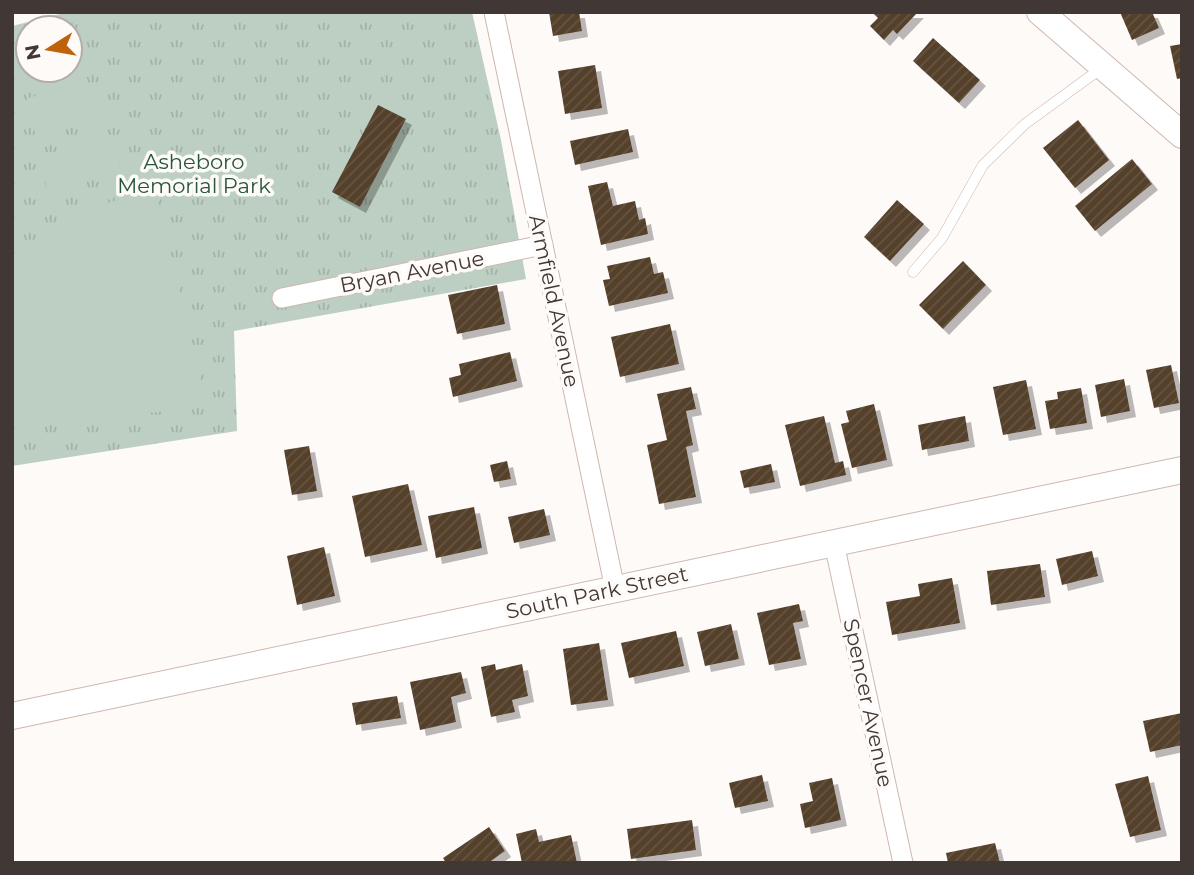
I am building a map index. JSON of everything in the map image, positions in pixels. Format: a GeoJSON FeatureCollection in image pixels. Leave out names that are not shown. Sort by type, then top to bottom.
{"type":"FeatureCollection","features":[{"type":"Feature","properties":{"kind":"main road"},"geometry":{"type":"LineString","coordinates":[[1041,12],[1182,135]]}},
{"type":"Feature","properties":{"kind":"main road","name":"South Park Street"},"geometry":{"type":"LineString","coordinates":[[12,716],[1182,470]]}},
{"type":"Feature","properties":{"kind":"street","name":"Armfield Avenue"},"geometry":{"type":"LineString","coordinates":[[494,12],[615,589]]}},
{"type":"Feature","properties":{"kind":"street","name":"Bryan Avenue"},"geometry":{"type":"LineString","coordinates":[[282,298],[543,245]]}},
{"type":"Feature","properties":{"kind":"street","name":"Spencer Avenue"},"geometry":{"type":"LineString","coordinates":[[834,543],[903,863]]}},
{"type":"Feature","properties":{"kind":"lane"},"geometry":{"type":"LineString","coordinates":[[913,272],[942,239],[983,165],[1026,124],[1104,67]]}},
{"type":"Feature","properties":{"kind":"green space","name":"Asheboro Memorial Park"},"geometry":{"type":"Polygon","coordinates":[[[472,12],[501,140],[526,279],[234,331],[237,431],[12,466],[12,26],[14,84],[84,84],[84,14],[60,14],[472,12]]]}},
{"type":"Feature","properties":{"kind":"green space"},"geometry":{"type":"Polygon","coordinates":[[[102,82],[109,117],[35,133],[27,98],[102,82]]]}},
{"type":"Feature","properties":{"kind":"green space"},"geometry":{"type":"Polygon","coordinates":[[[114,139],[121,174],[47,190],[40,155],[114,139]]]}},
{"type":"Feature","properties":{"kind":"green space"},"geometry":{"type":"Polygon","coordinates":[[[156,192],[203,388],[186,409],[12,427],[12,274],[44,235],[90,209],[120,199],[156,192]]]}},
{"type":"Feature","properties":{"kind":"building"},"geometry":{"type":"Polygon","coordinates":[[[549,12],[579,12],[582,31],[553,36],[549,12]]]}},
{"type":"Feature","properties":{"kind":"building"},"geometry":{"type":"Polygon","coordinates":[[[872,12],[918,12],[897,34],[893,30],[884,40],[870,26],[878,18],[872,12]]]}},
{"type":"Feature","properties":{"kind":"building"},"geometry":{"type":"Polygon","coordinates":[[[1120,12],[1152,12],[1159,28],[1132,40],[1120,12]]]}},
{"type":"Feature","properties":{"kind":"building"},"geometry":{"type":"Polygon","coordinates":[[[933,38],[980,80],[959,103],[913,61],[933,38]]]}},
{"type":"Feature","properties":{"kind":"building"},"geometry":{"type":"Polygon","coordinates":[[[1182,44],[1182,78],[1177,79],[1170,46],[1182,44]]]}},
{"type":"Feature","properties":{"kind":"building"},"geometry":{"type":"Polygon","coordinates":[[[595,65],[602,108],[565,114],[558,71],[595,65]]]}},
{"type":"Feature","properties":{"kind":"building"},"geometry":{"type":"Polygon","coordinates":[[[378,105],[406,119],[360,207],[332,192],[378,105]]]}},
{"type":"Feature","properties":{"kind":"building"},"geometry":{"type":"Polygon","coordinates":[[[1078,120],[1109,160],[1075,188],[1043,148],[1078,120]]]}},
{"type":"Feature","properties":{"kind":"building"},"geometry":{"type":"Polygon","coordinates":[[[628,129],[633,152],[575,165],[570,141],[628,129]]]}},
{"type":"Feature","properties":{"kind":"building"},"geometry":{"type":"Polygon","coordinates":[[[1132,159],[1152,184],[1095,231],[1075,206],[1132,159]]]}},
{"type":"Feature","properties":{"kind":"building"},"geometry":{"type":"Polygon","coordinates":[[[607,182],[613,206],[635,201],[639,220],[645,218],[648,234],[601,245],[588,186],[607,182]]]}},
{"type":"Feature","properties":{"kind":"building"},"geometry":{"type":"Polygon","coordinates":[[[897,200],[924,224],[890,261],[864,237],[897,200]]]}},
{"type":"Feature","properties":{"kind":"building"},"geometry":{"type":"Polygon","coordinates":[[[650,257],[654,274],[663,272],[668,293],[609,306],[603,280],[610,279],[607,266],[650,257]]]}},
{"type":"Feature","properties":{"kind":"building"},"geometry":{"type":"Polygon","coordinates":[[[963,261],[986,285],[943,329],[919,305],[963,261]]]}},
{"type":"Feature","properties":{"kind":"building"},"geometry":{"type":"Polygon","coordinates":[[[497,285],[505,324],[457,334],[448,295],[497,285]]]}},
{"type":"Feature","properties":{"kind":"building"},"geometry":{"type":"Polygon","coordinates":[[[670,324],[679,364],[620,377],[611,337],[670,324]]]}},
{"type":"Feature","properties":{"kind":"building"},"geometry":{"type":"Polygon","coordinates":[[[510,352],[517,381],[453,397],[449,378],[461,375],[459,364],[510,352]]]}},
{"type":"Feature","properties":{"kind":"building"},"geometry":{"type":"Polygon","coordinates":[[[1171,365],[1179,403],[1154,408],[1146,370],[1171,365]]]}},
{"type":"Feature","properties":{"kind":"building"},"geometry":{"type":"Polygon","coordinates":[[[1124,379],[1130,411],[1101,417],[1095,385],[1124,379]]]}},
{"type":"Feature","properties":{"kind":"building"},"geometry":{"type":"Polygon","coordinates":[[[1026,380],[1036,429],[1003,435],[993,387],[1026,380]]]}},
{"type":"Feature","properties":{"kind":"building"},"geometry":{"type":"Polygon","coordinates":[[[691,387],[696,409],[686,411],[693,445],[686,447],[696,497],[659,504],[647,445],[667,440],[657,394],[691,387]]]}},
{"type":"Feature","properties":{"kind":"building"},"geometry":{"type":"Polygon","coordinates":[[[1081,388],[1087,423],[1050,429],[1045,401],[1058,399],[1057,392],[1081,388]]]}},
{"type":"Feature","properties":{"kind":"building"},"geometry":{"type":"Polygon","coordinates":[[[874,404],[887,460],[852,468],[841,424],[849,422],[846,411],[874,404]]]}},
{"type":"Feature","properties":{"kind":"building"},"geometry":{"type":"Polygon","coordinates":[[[824,416],[835,463],[843,461],[846,475],[800,486],[785,425],[824,416]]]}},
{"type":"Feature","properties":{"kind":"building"},"geometry":{"type":"Polygon","coordinates":[[[965,416],[969,441],[922,450],[918,425],[965,416]]]}},
{"type":"Feature","properties":{"kind":"building"},"geometry":{"type":"Polygon","coordinates":[[[309,446],[317,491],[292,495],[284,450],[309,446]]]}},
{"type":"Feature","properties":{"kind":"building"},"geometry":{"type":"Polygon","coordinates":[[[507,461],[511,479],[494,482],[490,465],[507,461]]]}},
{"type":"Feature","properties":{"kind":"building"},"geometry":{"type":"Polygon","coordinates":[[[771,464],[775,482],[744,488],[740,471],[771,464]]]}},
{"type":"Feature","properties":{"kind":"building"},"geometry":{"type":"Polygon","coordinates":[[[408,484],[422,545],[365,557],[352,496],[408,484]]]}},
{"type":"Feature","properties":{"kind":"building"},"geometry":{"type":"Polygon","coordinates":[[[474,507],[482,548],[436,558],[428,516],[474,507]]]}},
{"type":"Feature","properties":{"kind":"building"},"geometry":{"type":"Polygon","coordinates":[[[544,509],[550,535],[514,543],[508,517],[544,509]]]}},
{"type":"Feature","properties":{"kind":"building"},"geometry":{"type":"Polygon","coordinates":[[[324,547],[335,596],[297,605],[287,556],[324,547]]]}},
{"type":"Feature","properties":{"kind":"building"},"geometry":{"type":"Polygon","coordinates":[[[1092,551],[1098,576],[1062,585],[1056,559],[1092,551]]]}},
{"type":"Feature","properties":{"kind":"building"},"geometry":{"type":"Polygon","coordinates":[[[1040,564],[1045,597],[991,605],[987,571],[1040,564]]]}},
{"type":"Feature","properties":{"kind":"building"},"geometry":{"type":"Polygon","coordinates":[[[952,578],[960,623],[892,635],[886,602],[920,596],[918,584],[952,578]]]}},
{"type":"Feature","properties":{"kind":"building"},"geometry":{"type":"Polygon","coordinates":[[[799,604],[803,621],[793,623],[801,659],[769,665],[757,613],[799,604]]]}},
{"type":"Feature","properties":{"kind":"building"},"geometry":{"type":"Polygon","coordinates":[[[731,624],[739,659],[705,666],[697,632],[731,624]]]}},
{"type":"Feature","properties":{"kind":"building"},"geometry":{"type":"Polygon","coordinates":[[[676,631],[684,666],[629,678],[621,643],[676,631]]]}},
{"type":"Feature","properties":{"kind":"building"},"geometry":{"type":"Polygon","coordinates":[[[599,643],[608,700],[571,705],[563,649],[599,643]]]}},
{"type":"Feature","properties":{"kind":"building"},"geometry":{"type":"Polygon","coordinates":[[[495,664],[496,670],[522,664],[528,696],[512,700],[515,712],[491,717],[481,667],[495,664]]]}},
{"type":"Feature","properties":{"kind":"building"},"geometry":{"type":"Polygon","coordinates":[[[461,672],[466,693],[451,697],[456,722],[420,730],[410,682],[461,672]]]}},
{"type":"Feature","properties":{"kind":"building"},"geometry":{"type":"Polygon","coordinates":[[[397,696],[401,718],[356,725],[352,703],[397,696]]]}},
{"type":"Feature","properties":{"kind":"building"},"geometry":{"type":"Polygon","coordinates":[[[1182,713],[1182,745],[1150,752],[1143,721],[1182,713]]]}},
{"type":"Feature","properties":{"kind":"building"},"geometry":{"type":"Polygon","coordinates":[[[762,775],[768,801],[735,808],[729,783],[762,775]]]}},
{"type":"Feature","properties":{"kind":"building"},"geometry":{"type":"Polygon","coordinates":[[[1148,776],[1161,830],[1130,837],[1115,784],[1148,776]]]}},
{"type":"Feature","properties":{"kind":"building"},"geometry":{"type":"Polygon","coordinates":[[[832,778],[841,820],[805,828],[800,804],[813,801],[809,783],[832,778]]]}},
{"type":"Feature","properties":{"kind":"building"},"geometry":{"type":"Polygon","coordinates":[[[692,820],[696,850],[631,859],[627,829],[692,820]]]}},
{"type":"Feature","properties":{"kind":"building"},"geometry":{"type":"Polygon","coordinates":[[[489,827],[505,851],[488,863],[446,863],[443,858],[489,827]]]}},
{"type":"Feature","properties":{"kind":"building"},"geometry":{"type":"Polygon","coordinates":[[[536,829],[539,842],[571,835],[577,863],[522,863],[516,834],[536,829]]]}},
{"type":"Feature","properties":{"kind":"building"},"geometry":{"type":"Polygon","coordinates":[[[995,843],[1000,863],[948,863],[946,853],[995,843]]]}}]}
